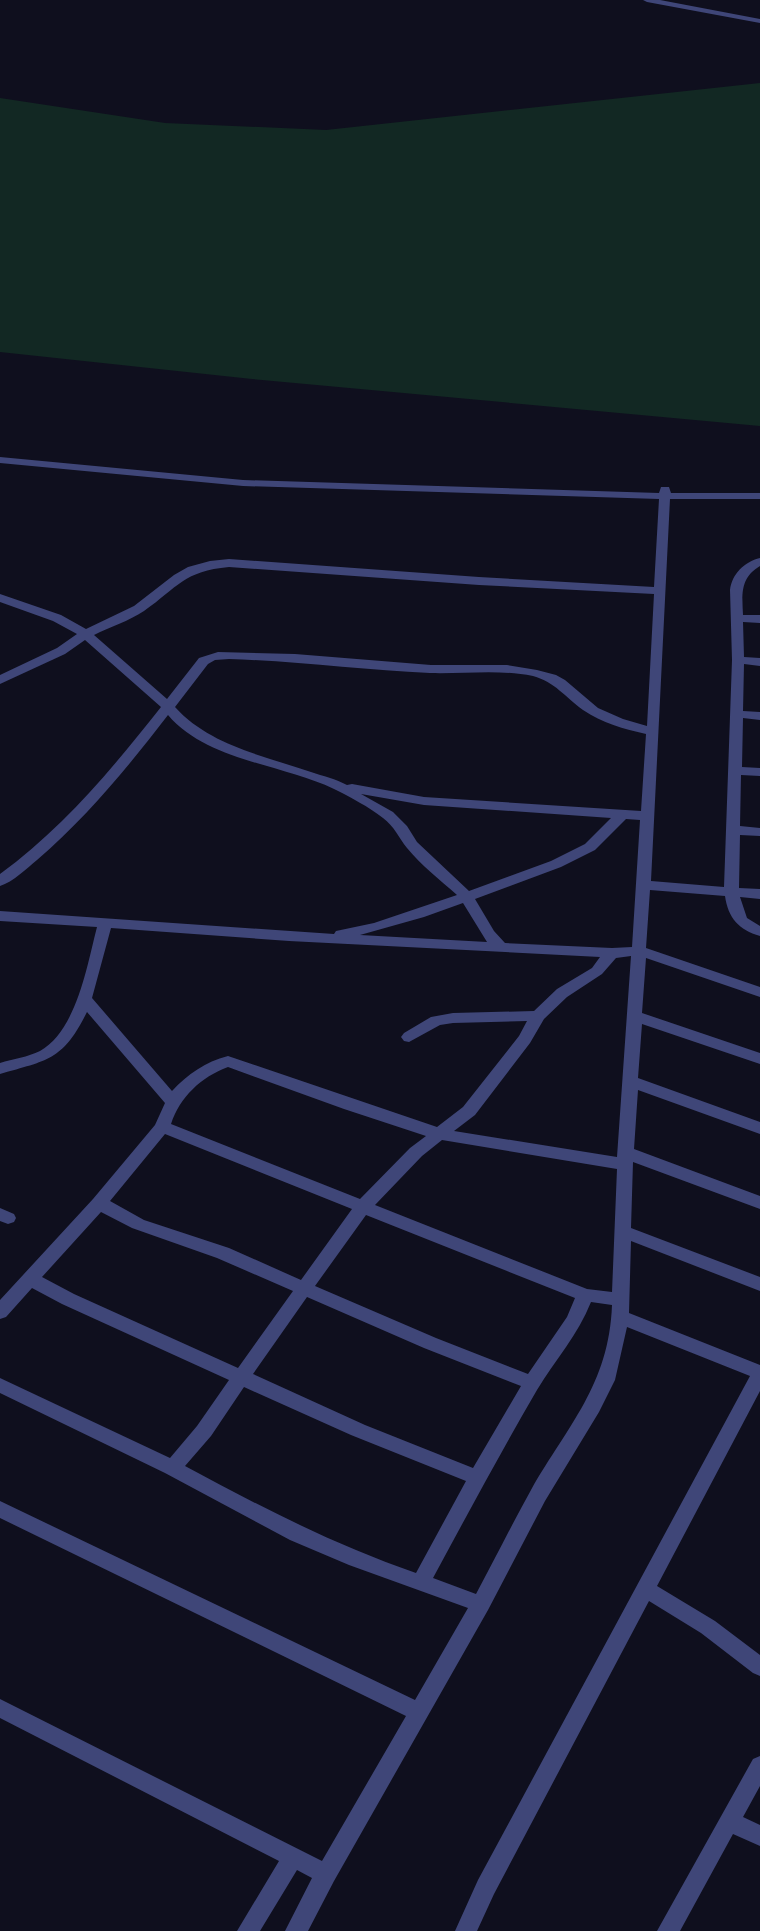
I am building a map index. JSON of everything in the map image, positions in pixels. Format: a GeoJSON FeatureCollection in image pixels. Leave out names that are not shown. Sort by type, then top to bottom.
{"type":"FeatureCollection","features":[{"type":"Feature","properties":{"kind":"street"},"geometry":{"type":"LineString","coordinates":[[647,0],[760,20]]}},
{"type":"Feature","properties":{"kind":"street"},"geometry":{"type":"LineString","coordinates":[[677,5],[684,0]]}},
{"type":"Feature","properties":{"kind":"street"},"geometry":{"type":"LineString","coordinates":[[0,460],[243,483],[541,491],[635,496],[648,499],[760,495]]}},
{"type":"Feature","properties":{"kind":"street"},"geometry":{"type":"LineString","coordinates":[[541,491],[629,488],[665,498],[760,495]]}},
{"type":"Feature","properties":{"kind":"street"},"geometry":{"type":"LineString","coordinates":[[296,1931],[326,1874],[481,1604],[538,1494],[593,1407],[614,1356],[620,1317],[619,1299],[624,1232],[626,1158],[644,885],[665,498]]}},
{"type":"Feature","properties":{"kind":"street"},"geometry":{"type":"LineString","coordinates":[[760,562],[743,572],[737,582],[737,714],[731,892],[739,919],[744,924],[760,931]]}},
{"type":"Feature","properties":{"kind":"street"},"geometry":{"type":"LineString","coordinates":[[0,680],[61,651],[86,634],[138,609],[178,578],[192,570],[210,565],[230,563],[479,581],[660,590]]}},
{"type":"Feature","properties":{"kind":"street"},"geometry":{"type":"LineString","coordinates":[[0,598],[57,618],[86,634],[168,707],[181,722],[199,735],[220,745],[338,786],[424,801],[647,816]]}},
{"type":"Feature","properties":{"kind":"street"},"geometry":{"type":"LineString","coordinates":[[737,618],[760,619]]}},
{"type":"Feature","properties":{"kind":"street"},"geometry":{"type":"LineString","coordinates":[[0,881],[25,864],[91,802],[206,659],[222,656],[269,656],[433,669],[496,669],[534,673],[552,678],[561,683],[595,712],[627,725],[653,732]]}},
{"type":"Feature","properties":{"kind":"street"},"geometry":{"type":"LineString","coordinates":[[738,660],[760,662]]}},
{"type":"Feature","properties":{"kind":"street"},"geometry":{"type":"LineString","coordinates":[[737,714],[760,716]]}},
{"type":"Feature","properties":{"kind":"street"},"geometry":{"type":"LineString","coordinates":[[734,770],[760,772]]}},
{"type":"Feature","properties":{"kind":"street"},"geometry":{"type":"LineString","coordinates":[[338,786],[388,815],[402,829],[412,845],[466,896],[488,934],[502,948]]}},
{"type":"Feature","properties":{"kind":"street"},"geometry":{"type":"LineString","coordinates":[[322,938],[376,927],[556,864],[590,846],[622,815]]}},
{"type":"Feature","properties":{"kind":"street"},"geometry":{"type":"LineString","coordinates":[[733,830],[760,832]]}},
{"type":"Feature","properties":{"kind":"street"},"geometry":{"type":"LineString","coordinates":[[644,885],[760,894]]}},
{"type":"Feature","properties":{"kind":"street"},"geometry":{"type":"LineString","coordinates":[[0,916],[502,948],[612,953],[640,951],[760,992]]}},
{"type":"Feature","properties":{"kind":"street"},"geometry":{"type":"LineString","coordinates":[[0,1068],[50,1052],[65,1037],[75,1022],[84,998],[105,924]]}},
{"type":"Feature","properties":{"kind":"street"},"geometry":{"type":"LineString","coordinates":[[172,1469],[204,1431],[270,1335],[363,1207],[416,1152],[469,1111],[525,1039],[538,1016],[562,993],[597,971],[612,953]]}},
{"type":"Feature","properties":{"kind":"street"},"geometry":{"type":"LineString","coordinates":[[84,998],[173,1102]]}},
{"type":"Feature","properties":{"kind":"street"},"geometry":{"type":"LineString","coordinates":[[409,1037],[436,1021],[453,1018],[538,1016]]}},
{"type":"Feature","properties":{"kind":"street"},"geometry":{"type":"LineString","coordinates":[[636,1016],[760,1059]]}},
{"type":"Feature","properties":{"kind":"street"},"geometry":{"type":"LineString","coordinates":[[0,1312],[99,1203],[162,1127],[165,1115],[173,1102],[207,1069],[228,1060],[350,1105],[439,1134],[626,1158],[760,1204]]}},
{"type":"Feature","properties":{"kind":"street"},"geometry":{"type":"LineString","coordinates":[[632,1082],[760,1128]]}},
{"type":"Feature","properties":{"kind":"street"},"geometry":{"type":"LineString","coordinates":[[162,1127],[585,1295],[619,1299]]}},
{"type":"Feature","properties":{"kind":"street"},"geometry":{"type":"LineString","coordinates":[[99,1203],[138,1224],[222,1253],[430,1344],[532,1384]]}},
{"type":"Feature","properties":{"kind":"street"},"geometry":{"type":"LineString","coordinates":[[624,1232],[760,1284]]}},
{"type":"Feature","properties":{"kind":"street"},"geometry":{"type":"LineString","coordinates":[[30,1279],[68,1299],[358,1430],[476,1478]]}},
{"type":"Feature","properties":{"kind":"street"},"geometry":{"type":"LineString","coordinates":[[421,1582],[476,1478],[532,1384],[576,1320],[585,1295]]}},
{"type":"Feature","properties":{"kind":"street"},"geometry":{"type":"LineString","coordinates":[[466,1931],[486,1887],[760,1373],[620,1317]]}},
{"type":"Feature","properties":{"kind":"street"},"geometry":{"type":"LineString","coordinates":[[0,1385],[172,1469],[215,1493],[314,1542],[374,1567],[481,1604]]}},
{"type":"Feature","properties":{"kind":"street"},"geometry":{"type":"LineString","coordinates":[[0,1509],[420,1713]]}},
{"type":"Feature","properties":{"kind":"street"},"geometry":{"type":"LineString","coordinates":[[645,1589],[708,1628],[760,1667]]}},
{"type":"Feature","properties":{"kind":"street"},"geometry":{"type":"LineString","coordinates":[[0,1708],[10,1721],[326,1874]]}},
{"type":"Feature","properties":{"kind":"street"},"geometry":{"type":"LineString","coordinates":[[668,1931],[760,1766]]}},
{"type":"Feature","properties":{"kind":"street"},"geometry":{"type":"LineString","coordinates":[[730,1822],[760,1836]]}},
{"type":"Feature","properties":{"kind":"street"},"geometry":{"type":"LineString","coordinates":[[248,1931],[292,1859]]}},
{"type":"Feature","properties":{"kind":"green space"},"geometry":{"type":"Polygon","coordinates":[[[760,83],[760,426],[252,379],[0,352],[0,98],[165,123],[326,130],[760,83]]]}}]}
